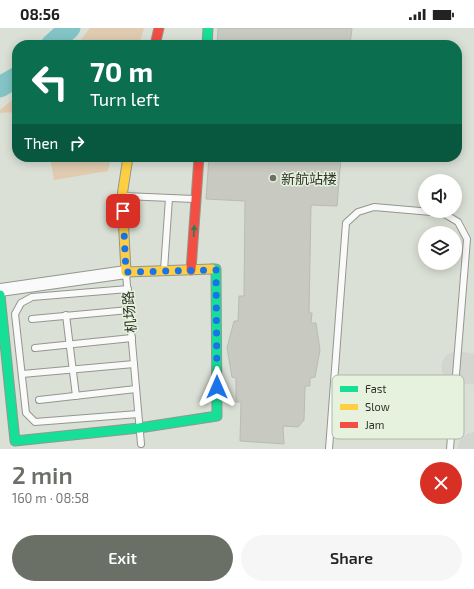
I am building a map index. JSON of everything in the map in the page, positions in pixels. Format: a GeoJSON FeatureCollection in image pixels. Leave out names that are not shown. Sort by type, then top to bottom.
{"type":"FeatureCollection","features":[{"type":"Feature","properties":{"kind":"street"},"geometry":{"type":"LineString","coordinates":[[156,40],[159,28]]}},
{"type":"Feature","properties":{"kind":"street"},"geometry":{"type":"LineString","coordinates":[[207,40],[208,28]]}},
{"type":"Feature","properties":{"kind":"street","name":"机场路"},"geometry":{"type":"LineString","coordinates":[[126,272],[122,196],[127,162]]}},
{"type":"Feature","properties":{"kind":"street"},"geometry":{"type":"LineString","coordinates":[[191,270],[199,162]]}},
{"type":"Feature","properties":{"kind":"street"},"geometry":{"type":"LineString","coordinates":[[0,290],[126,272],[216,270],[217,416],[139,428],[15,441],[4,378],[0,295]]}},
{"type":"Feature","properties":{"kind":"lane"},"geometry":{"type":"LineString","coordinates":[[122,196],[196,199]]}},
{"type":"Feature","properties":{"kind":"lane"},"geometry":{"type":"LineString","coordinates":[[164,271],[169,198]]}},
{"type":"Feature","properties":{"kind":"lane"},"geometry":{"type":"LineString","coordinates":[[335,375],[346,224],[358,212],[374,207],[443,213],[458,222],[467,239],[456,375]]}},
{"type":"Feature","properties":{"kind":"lane","name":"机场路"},"geometry":{"type":"LineString","coordinates":[[126,272],[141,444]]}},
{"type":"Feature","properties":{"kind":"lane"},"geometry":{"type":"LineString","coordinates":[[128,289],[32,297],[21,303],[15,314],[26,413],[36,422],[138,414]]}},
{"type":"Feature","properties":{"kind":"lane"},"geometry":{"type":"LineString","coordinates":[[32,318],[129,310]]}},
{"type":"Feature","properties":{"kind":"lane"},"geometry":{"type":"LineString","coordinates":[[66,315],[76,396]]}},
{"type":"Feature","properties":{"kind":"lane"},"geometry":{"type":"LineString","coordinates":[[35,348],[132,338]]}},
{"type":"Feature","properties":{"kind":"lane"},"geometry":{"type":"LineString","coordinates":[[22,374],[134,364]]}},
{"type":"Feature","properties":{"kind":"lane"},"geometry":{"type":"LineString","coordinates":[[39,400],[136,389]]}},
{"type":"Feature","properties":{"kind":"lane"},"geometry":{"type":"LineString","coordinates":[[329,449],[332,409]]}},
{"type":"Feature","properties":{"kind":"lane"},"geometry":{"type":"LineString","coordinates":[[450,449],[451,439]]}},
{"type":"Feature","properties":{"kind":"shaded area"},"geometry":{"type":"Polygon","coordinates":[[[90,28],[144,28],[140,40],[81,40],[90,28]]]}},
{"type":"Feature","properties":{"kind":"shaded area"},"geometry":{"type":"Polygon","coordinates":[[[12,100],[12,112],[0,113],[0,110],[12,100]]]}},
{"type":"Feature","properties":{"kind":"shaded area"},"geometry":{"type":"Polygon","coordinates":[[[51,162],[110,162],[108,171],[54,180],[51,162]]]}},
{"type":"Feature","properties":{"kind":"building"},"geometry":{"type":"Polygon","coordinates":[[[218,28],[352,28],[351,40],[217,40],[218,28]]]}},
{"type":"Feature","properties":{"kind":"building"},"geometry":{"type":"Polygon","coordinates":[[[209,162],[341,162],[337,206],[311,205],[309,313],[312,313],[311,323],[316,323],[320,350],[315,377],[310,378],[310,386],[305,386],[304,420],[298,427],[283,426],[284,444],[240,441],[241,402],[236,402],[236,378],[232,377],[227,348],[234,321],[238,321],[239,296],[244,296],[245,201],[206,199],[209,162]]]}},
{"type":"Feature","properties":{"kind":"waterway"},"geometry":{"type":"LineString","coordinates":[[57,40],[70,28]]}},
{"type":"Feature","properties":{"kind":"waterway"},"geometry":{"type":"LineString","coordinates":[[0,87],[12,80]]}},
{"type":"Feature","properties":{"kind":"taxiway"},"geometry":{"type":"LineString","coordinates":[[457,367],[474,369]]}},
{"type":"Feature","properties":{"kind":"traffic: fast"},"geometry":{"type":"LineString","coordinates":[[207,40],[208,28]]}},
{"type":"Feature","properties":{"kind":"traffic: fast"},"geometry":{"type":"LineString","coordinates":[[0,295],[15,441],[139,428],[217,416],[216,269],[212,269]]}},
{"type":"Feature","properties":{"kind":"traffic: slow"},"geometry":{"type":"LineString","coordinates":[[127,162],[122,196],[126,272],[212,269]]}},
{"type":"Feature","properties":{"kind":"traffic: jam"},"geometry":{"type":"LineString","coordinates":[[156,40],[159,28]]}},
{"type":"Feature","properties":{"kind":"traffic: jam"},"geometry":{"type":"LineString","coordinates":[[191,270],[199,162]]}},
{"type":"Feature","properties":{"kind":"place","name":"新航站楼"},"geometry":{"type":"Point","coordinates":[273,178]}},
{"type":"Feature","properties":{"kind":"route"},"geometry":{"type":"LineString","coordinates":[[123,211],[126,272],[216,270],[217,387]]}}]}
